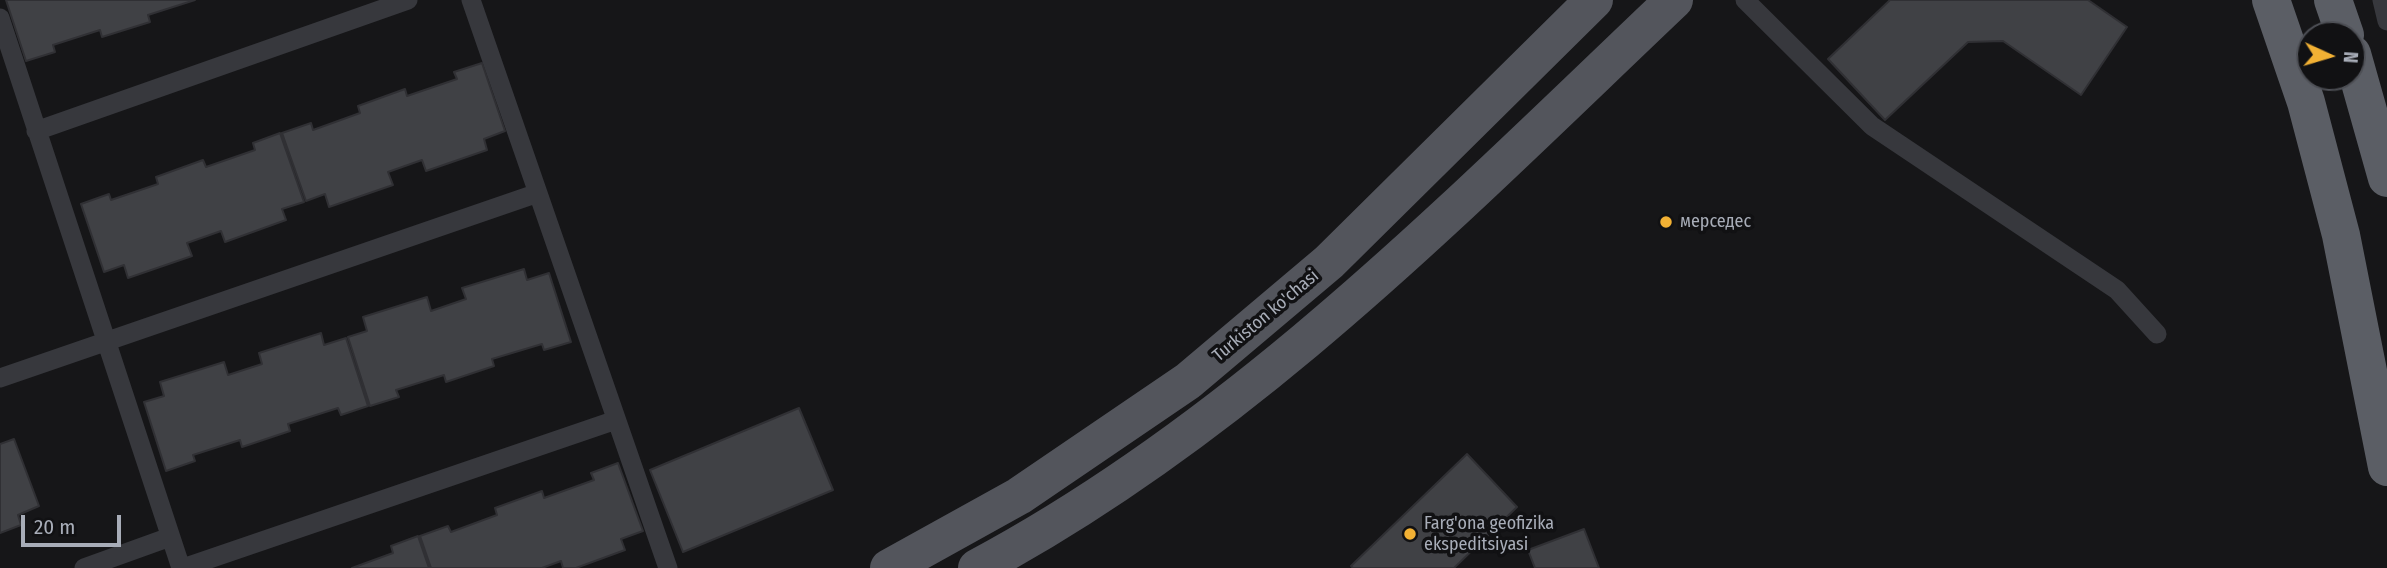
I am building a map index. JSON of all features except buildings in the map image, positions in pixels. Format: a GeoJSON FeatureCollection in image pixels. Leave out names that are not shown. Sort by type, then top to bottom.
{"type":"FeatureCollection","features":[{"type":"Feature","properties":{"kind":"highway"},"geometry":{"type":"LineString","coordinates":[[2271,0],[2306,102],[2341,235],[2387,467]]}},
{"type":"Feature","properties":{"kind":"highway"},"geometry":{"type":"LineString","coordinates":[[2333,0],[2340,21]]}},
{"type":"Feature","properties":{"kind":"highway"},"geometry":{"type":"LineString","coordinates":[[2362,91],[2387,178]]}},
{"type":"Feature","properties":{"kind":"main road","name":"Turkiston ko'chasi"},"geometry":{"type":"LineString","coordinates":[[889,568],[1019,496],[1188,381],[1329,262],[1594,0]]}},
{"type":"Feature","properties":{"kind":"main road"},"geometry":{"type":"LineString","coordinates":[[977,568],[1048,530],[1216,413],[1396,265],[1674,0]]}},
{"type":"Feature","properties":{"kind":"lane"},"geometry":{"type":"LineString","coordinates":[[36,131],[408,0]]}},
{"type":"Feature","properties":{"kind":"lane"},"geometry":{"type":"LineString","coordinates":[[471,0],[668,568]]}},
{"type":"Feature","properties":{"kind":"lane"},"geometry":{"type":"LineString","coordinates":[[1745,0],[1872,126],[2117,290],[2157,334]]}},
{"type":"Feature","properties":{"kind":"lane"},"geometry":{"type":"LineString","coordinates":[[2382,0],[2387,21]]}},
{"type":"Feature","properties":{"kind":"lane"},"geometry":{"type":"LineString","coordinates":[[0,18],[182,568],[616,420]]}},
{"type":"Feature","properties":{"kind":"lane"},"geometry":{"type":"LineString","coordinates":[[0,378],[538,193]]}},
{"type":"Feature","properties":{"kind":"lane"},"geometry":{"type":"LineString","coordinates":[[84,568],[170,537]]}},
{"type":"Feature","properties":{"kind":"place","name":"мерседес"},"geometry":{"type":"Point","coordinates":[1666,222]}},
{"type":"Feature","properties":{"kind":"place","name":"Farg'ona geofizika ekspeditsiyasi"},"geometry":{"type":"Point","coordinates":[1410,534]}}]}
